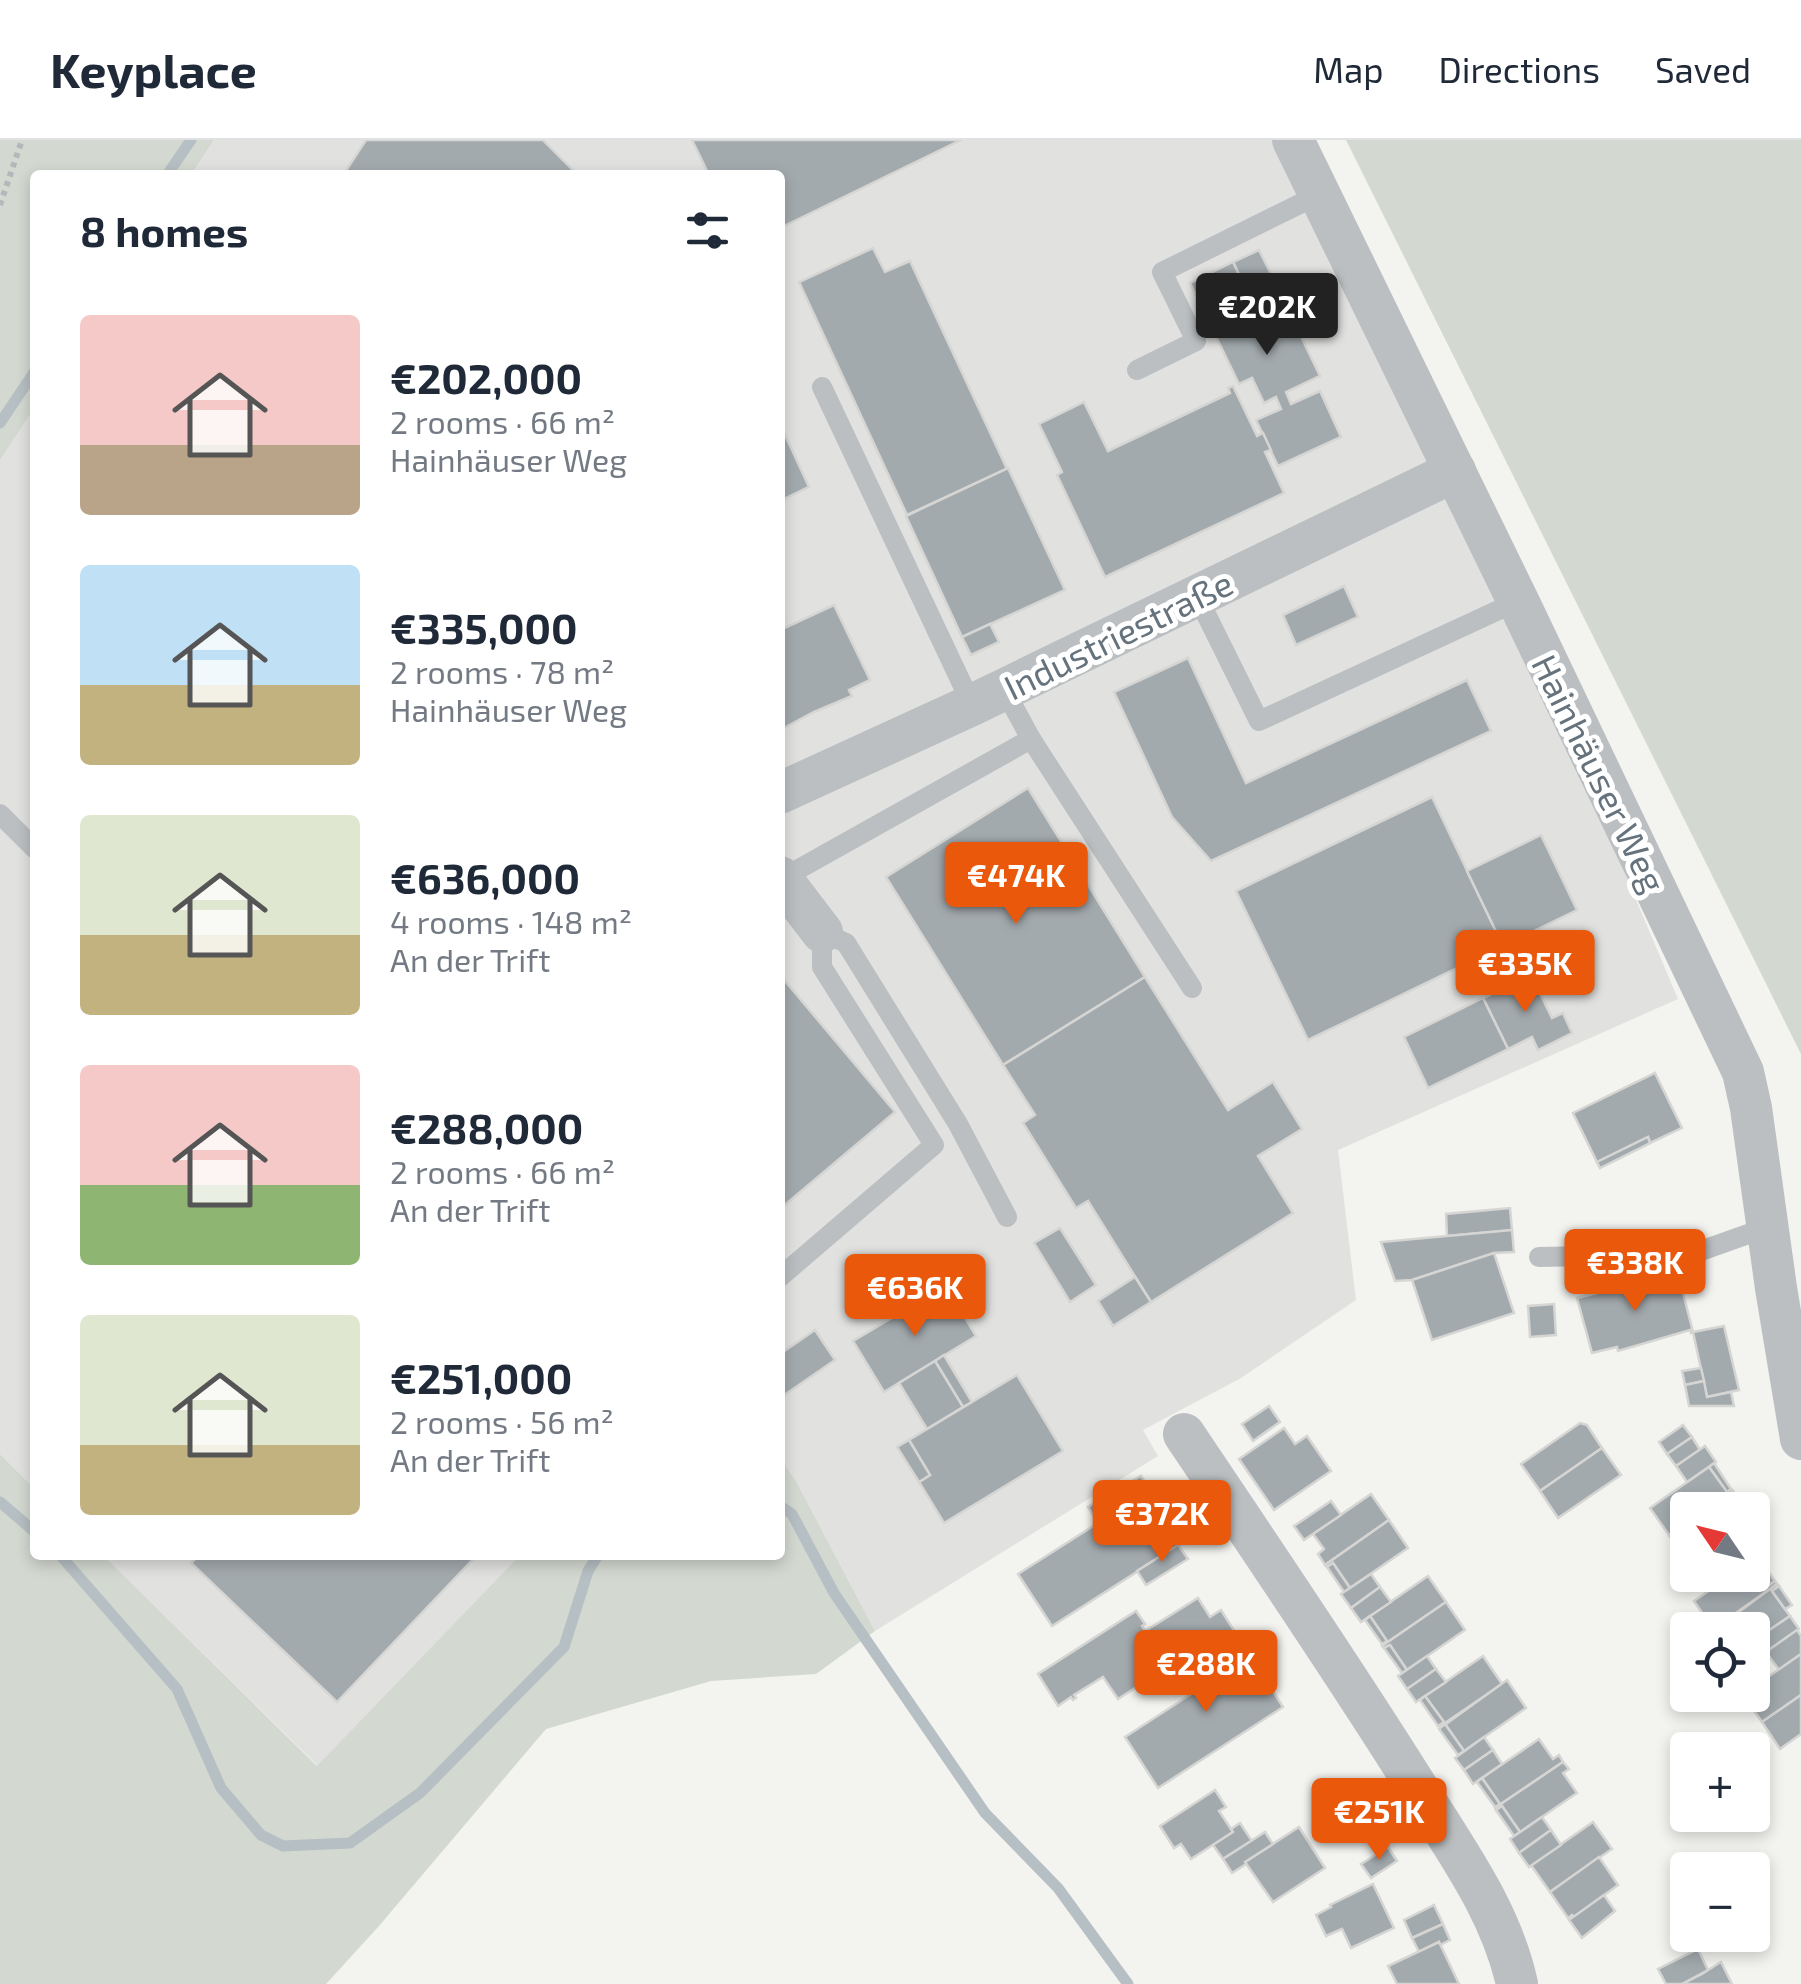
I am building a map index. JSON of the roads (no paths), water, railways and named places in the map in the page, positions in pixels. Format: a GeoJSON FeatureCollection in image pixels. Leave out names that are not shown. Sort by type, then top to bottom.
{"type":"FeatureCollection","features":[{"type":"Feature","properties":{"kind":"street","name":"Hainhäuser Weg"},"geometry":{"type":"LineString","coordinates":[[1293,140],[1742,1072],[1752,1108],[1768,1227],[1789,1287],[1801,1439]]}},
{"type":"Feature","properties":{"kind":"street","name":"Industriestraße"},"geometry":{"type":"LineString","coordinates":[[785,791],[1455,471]]}},
{"type":"Feature","properties":{"kind":"street"},"geometry":{"type":"LineString","coordinates":[[785,883],[822,932]]}},
{"type":"Feature","properties":{"kind":"street"},"geometry":{"type":"LineString","coordinates":[[1184,1434],[1378,1725],[1493,1911],[1518,1984]]}},
{"type":"Feature","properties":{"kind":"lane"},"geometry":{"type":"LineString","coordinates":[[1137,370],[1196,341],[1162,272],[1320,194]]}},
{"type":"Feature","properties":{"kind":"lane"},"geometry":{"type":"LineString","coordinates":[[822,386],[988,697],[1031,738],[1192,988]]}},
{"type":"Feature","properties":{"kind":"lane"},"geometry":{"type":"LineString","coordinates":[[1197,596],[1259,720],[1518,601]]}},
{"type":"Feature","properties":{"kind":"lane"},"geometry":{"type":"LineString","coordinates":[[785,876],[1031,738]]}},
{"type":"Feature","properties":{"kind":"lane"},"geometry":{"type":"LineString","coordinates":[[0,814],[30,844]]}},
{"type":"Feature","properties":{"kind":"lane"},"geometry":{"type":"LineString","coordinates":[[785,1273],[934,1145],[822,968],[822,932],[846,943],[958,1124],[1007,1217]]}},
{"type":"Feature","properties":{"kind":"lane"},"geometry":{"type":"LineString","coordinates":[[1540,1257],[1692,1254],[1768,1227]]}},
{"type":"Feature","properties":{"kind":"waterway"},"geometry":{"type":"LineString","coordinates":[[170,170],[191,140]]}},
{"type":"Feature","properties":{"kind":"waterway"},"geometry":{"type":"LineString","coordinates":[[0,423],[30,378]]}},
{"type":"Feature","properties":{"kind":"waterway"},"geometry":{"type":"LineString","coordinates":[[0,1502],[30,1528]]}},
{"type":"Feature","properties":{"kind":"waterway"},"geometry":{"type":"LineString","coordinates":[[785,1509],[792,1514],[834,1593],[985,1813],[1058,1888],[1128,1984]]}},
{"type":"Feature","properties":{"kind":"waterway"},"geometry":{"type":"LineString","coordinates":[[64,1560],[177,1689],[221,1788],[261,1835],[283,1846],[350,1843],[420,1793],[564,1647],[595,1560]]}}]}
